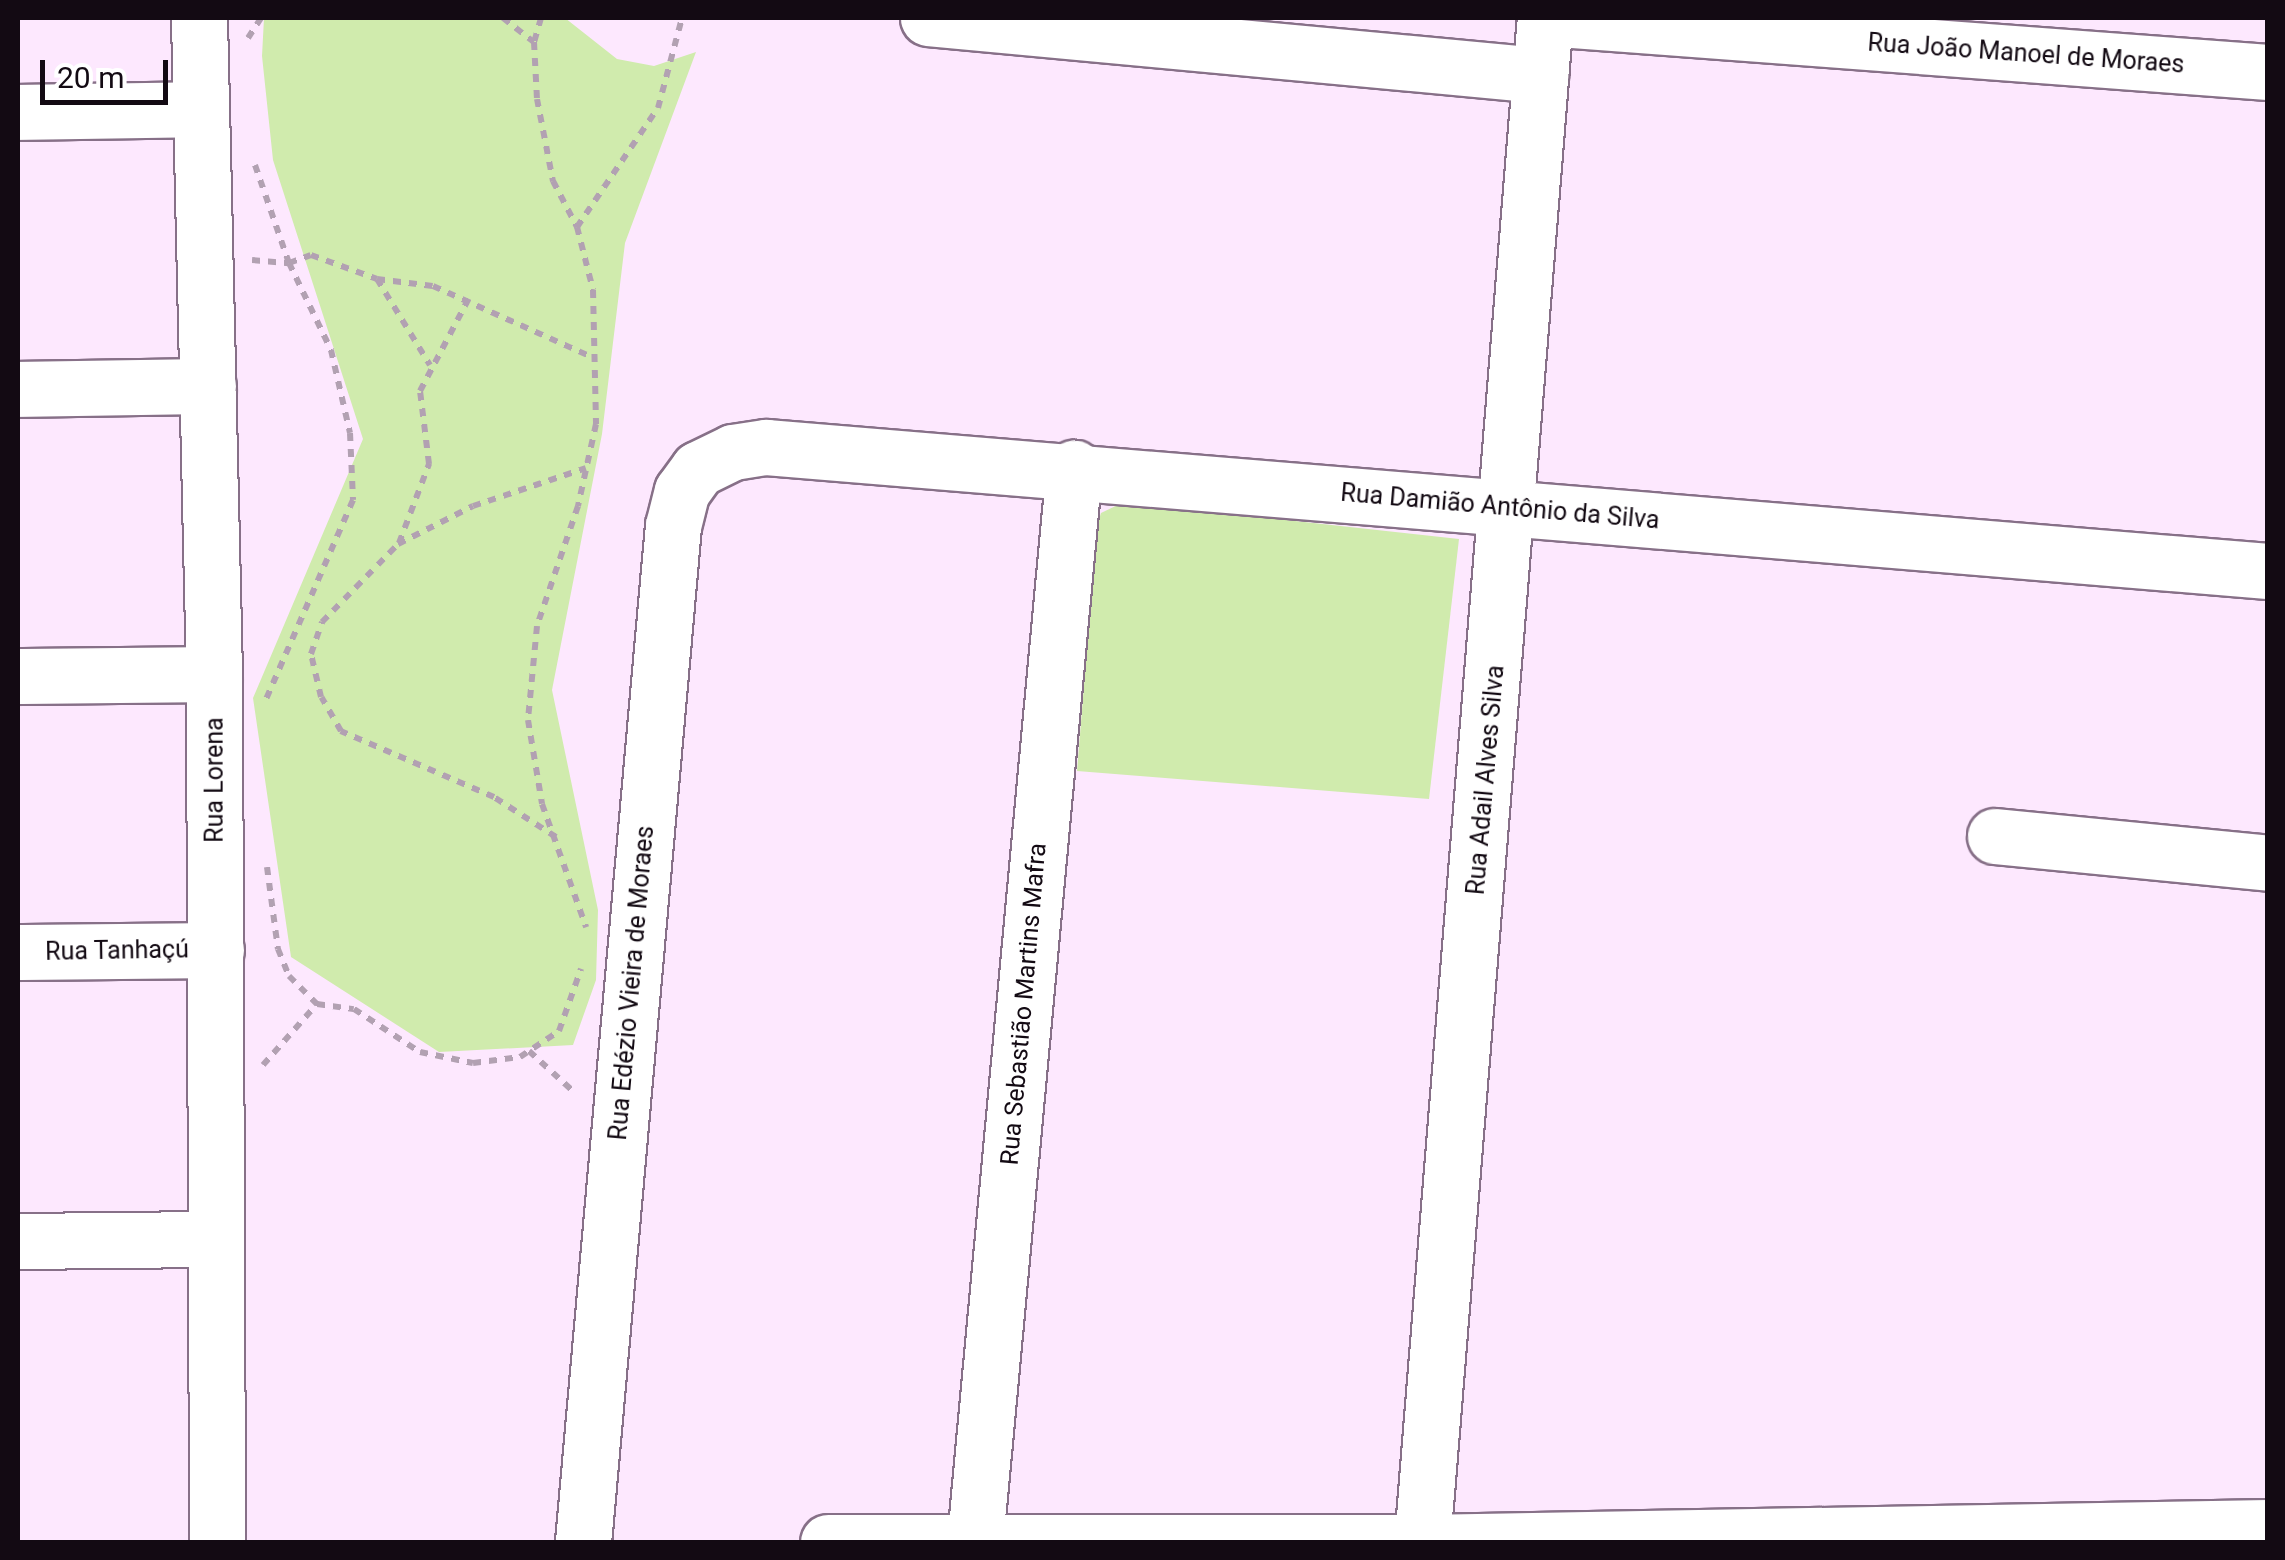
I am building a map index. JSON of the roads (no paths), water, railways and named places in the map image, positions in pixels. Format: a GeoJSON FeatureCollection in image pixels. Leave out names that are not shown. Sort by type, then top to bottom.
{"type":"FeatureCollection","features":[{"type":"Feature","properties":{"kind":"street","name":"Rua Lorena"},"geometry":{"type":"LineString","coordinates":[[200,18],[214,674],[217,1542]]}},
{"type":"Feature","properties":{"kind":"street"},"geometry":{"type":"LineString","coordinates":[[928,18],[1540,75]]}},
{"type":"Feature","properties":{"kind":"street","name":"Rua Adail Alves Silva"},"geometry":{"type":"LineString","coordinates":[[1422,1542],[1545,18]]}},
{"type":"Feature","properties":{"kind":"street","name":"Rua João Manoel de Moraes"},"geometry":{"type":"LineString","coordinates":[[1545,18],[2268,72]]}},
{"type":"Feature","properties":{"kind":"street"},"geometry":{"type":"LineString","coordinates":[[18,112],[200,110]]}},
{"type":"Feature","properties":{"kind":"street"},"geometry":{"type":"LineString","coordinates":[[18,388],[208,386]]}},
{"type":"Feature","properties":{"kind":"street","name":"Rua Damião Antônio da Silva"},"geometry":{"type":"LineString","coordinates":[[733,452],[766,448],[1074,468],[1508,509],[2268,570]]}},
{"type":"Feature","properties":{"kind":"street","name":"Rua Edézio Vieira de Moraes"},"geometry":{"type":"LineString","coordinates":[[583,1542],[673,526],[682,492],[698,468],[733,452]]}},
{"type":"Feature","properties":{"kind":"street","name":"Rua Sebastião Martins Mafra"},"geometry":{"type":"LineString","coordinates":[[974,1539],[1074,468]]}},
{"type":"Feature","properties":{"kind":"street"},"geometry":{"type":"LineString","coordinates":[[18,676],[214,674]]}},
{"type":"Feature","properties":{"kind":"street"},"geometry":{"type":"LineString","coordinates":[[1996,836],[2268,862]]}},
{"type":"Feature","properties":{"kind":"street","name":"Rua Tanhaçú"},"geometry":{"type":"LineString","coordinates":[[18,952],[216,950]]}},
{"type":"Feature","properties":{"kind":"street"},"geometry":{"type":"LineString","coordinates":[[18,1241],[214,1239]]}},
{"type":"Feature","properties":{"kind":"street"},"geometry":{"type":"LineString","coordinates":[[828,1542],[974,1539],[1422,1542],[2268,1527]]}}]}
